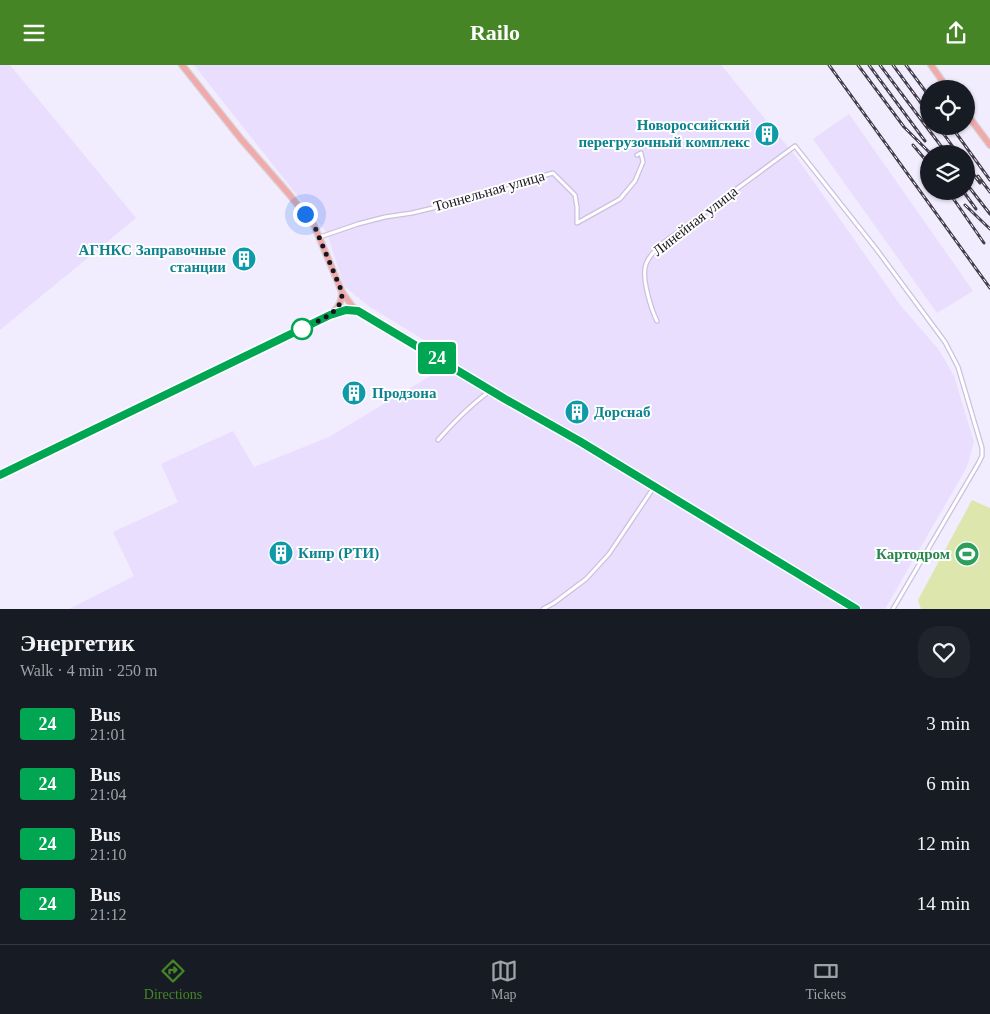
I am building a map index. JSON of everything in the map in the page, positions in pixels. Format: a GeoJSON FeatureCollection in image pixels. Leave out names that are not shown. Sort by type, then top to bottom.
{"type":"FeatureCollection","features":[{"type":"Feature","properties":{"kind":"main road"},"geometry":{"type":"LineString","coordinates":[[182,65],[241,139],[314,225],[342,292],[358,311],[554,426],[856,609]]}},
{"type":"Feature","properties":{"kind":"main road"},"geometry":{"type":"LineString","coordinates":[[931,65],[942,80]]}},
{"type":"Feature","properties":{"kind":"main road"},"geometry":{"type":"LineString","coordinates":[[975,125],[990,145]]}},
{"type":"Feature","properties":{"kind":"main road"},"geometry":{"type":"LineString","coordinates":[[330,315],[340,305],[342,292]]}},
{"type":"Feature","properties":{"kind":"main road"},"geometry":{"type":"LineString","coordinates":[[0,475],[330,315],[346,310],[358,311]]}},
{"type":"Feature","properties":{"kind":"street","name":"Линейная улица"},"geometry":{"type":"LineString","coordinates":[[657,321],[651,307],[644,271],[646,263],[654,251],[678,231],[795,145],[877,250],[945,342],[958,367],[982,448],[982,455],[978,464],[893,609]]}},
{"type":"Feature","properties":{"kind":"street","name":"Тоннельная улица"},"geometry":{"type":"LineString","coordinates":[[319,237],[367,221],[412,213],[433,208],[453,200],[508,189],[553,173],[576,195],[577,223],[620,199],[635,181],[643,162],[641,153],[637,155]]}},
{"type":"Feature","properties":{"kind":"street"},"geometry":{"type":"LineString","coordinates":[[438,440],[461,414],[490,390]]}},
{"type":"Feature","properties":{"kind":"street"},"geometry":{"type":"LineString","coordinates":[[543,609],[586,579],[609,554],[654,487]]}},
{"type":"Feature","properties":{"kind":"shaded area"},"geometry":{"type":"Polygon","coordinates":[[[0,65],[10,65],[136,218],[0,330],[0,65]]]}},
{"type":"Feature","properties":{"kind":"shaded area"},"geometry":{"type":"Polygon","coordinates":[[[194,65],[721,65],[797,158],[901,306],[939,350],[954,376],[974,442],[967,467],[885,609],[69,609],[134,576],[113,532],[178,502],[161,464],[233,431],[254,467],[329,437],[457,360],[370,307],[344,286],[327,233],[194,65]]]}},
{"type":"Feature","properties":{"kind":"shaded area"},"geometry":{"type":"Polygon","coordinates":[[[849,114],[973,291],[937,313],[813,139],[849,114]]]}},
{"type":"Feature","properties":{"kind":"green space","name":"Картодром"},"geometry":{"type":"Polygon","coordinates":[[[972,500],[990,508],[990,609],[921,609],[918,600],[972,500]]]}},
{"type":"Feature","properties":{"kind":"railway"},"geometry":{"type":"LineString","coordinates":[[829,65],[990,288]]}},
{"type":"Feature","properties":{"kind":"railway"},"geometry":{"type":"LineString","coordinates":[[858,65],[904,127],[922,145]]}},
{"type":"Feature","properties":{"kind":"railway"},"geometry":{"type":"LineString","coordinates":[[869,65],[925,141]]}},
{"type":"Feature","properties":{"kind":"railway"},"geometry":{"type":"LineString","coordinates":[[880,65],[940,145]]}},
{"type":"Feature","properties":{"kind":"railway"},"geometry":{"type":"LineString","coordinates":[[893,65],[920,102]]}},
{"type":"Feature","properties":{"kind":"railway"},"geometry":{"type":"LineString","coordinates":[[906,65],[920,84]]}},
{"type":"Feature","properties":{"kind":"railway"},"geometry":{"type":"LineString","coordinates":[[944,135],[952,145]]}},
{"type":"Feature","properties":{"kind":"railway"},"geometry":{"type":"LineString","coordinates":[[958,135],[990,180]]}},
{"type":"Feature","properties":{"kind":"railway"},"geometry":{"type":"LineString","coordinates":[[913,145],[920,153]]}},
{"type":"Feature","properties":{"kind":"railway"},"geometry":{"type":"LineString","coordinates":[[975,176],[980,183]]}},
{"type":"Feature","properties":{"kind":"railway"},"geometry":{"type":"LineString","coordinates":[[978,176],[990,192]]}},
{"type":"Feature","properties":{"kind":"railway"},"geometry":{"type":"LineString","coordinates":[[975,195],[990,214]]}},
{"type":"Feature","properties":{"kind":"railway"},"geometry":{"type":"LineString","coordinates":[[954,200],[984,243]]}},
{"type":"Feature","properties":{"kind":"railway"},"geometry":{"type":"LineString","coordinates":[[970,200],[976,209]]}},
{"type":"Feature","properties":{"kind":"railway"},"geometry":{"type":"LineString","coordinates":[[965,205],[990,229]]}},
{"type":"Feature","properties":{"kind":"bus line","name":"24"},"geometry":{"type":"LineString","coordinates":[[0,475],[330,315],[346,310],[358,311],[581,442],[856,609]]}},
{"type":"Feature","properties":{"kind":"place","name":"Новороссийский перегрузочный комплекс"},"geometry":{"type":"Point","coordinates":[767,134]}},
{"type":"Feature","properties":{"kind":"place","name":"АГНКС Заправочные станции"},"geometry":{"type":"Point","coordinates":[244,259]}},
{"type":"Feature","properties":{"kind":"place","name":"Продзона"},"geometry":{"type":"Point","coordinates":[354,393]}},
{"type":"Feature","properties":{"kind":"place","name":"Дорснаб"},"geometry":{"type":"Point","coordinates":[577,412]}},
{"type":"Feature","properties":{"kind":"place","name":"Кипр (РТИ)"},"geometry":{"type":"Point","coordinates":[281,553]}},
{"type":"Feature","properties":{"kind":"place","name":"Картодром"},"geometry":{"type":"Point","coordinates":[967,554]}},
{"type":"Feature","properties":{"kind":"route"},"geometry":{"type":"LineString","coordinates":[[302,329],[330,315],[338,307],[342,297],[342,292],[314,225],[305,214]]}}]}
